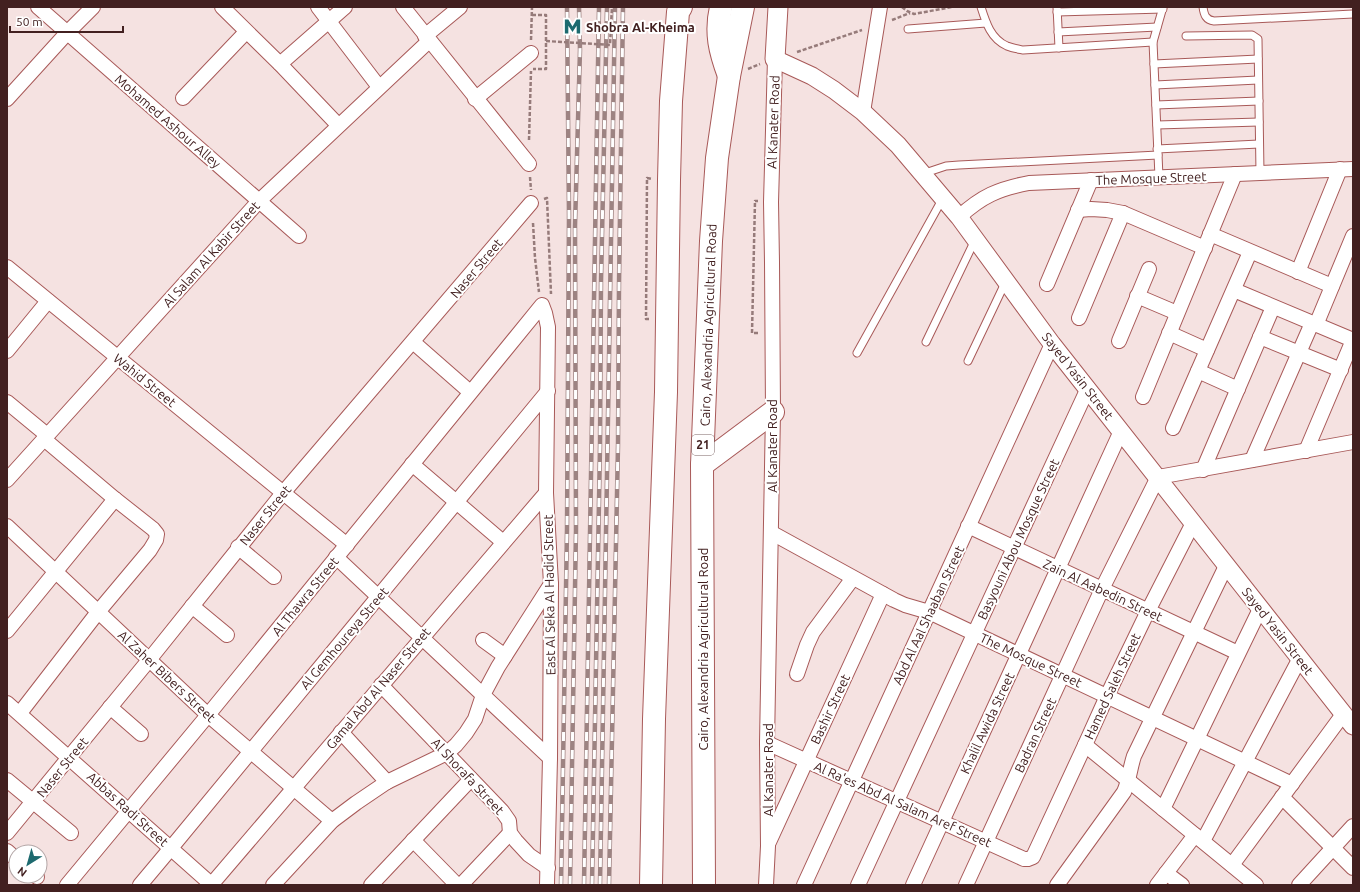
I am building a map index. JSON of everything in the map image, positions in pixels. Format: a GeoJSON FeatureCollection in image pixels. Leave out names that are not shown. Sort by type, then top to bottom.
{"type":"FeatureCollection","features":[{"type":"Feature","properties":{"kind":"main road"},"geometry":{"type":"LineString","coordinates":[[721,7],[718,20],[718,39],[722,57],[729,76]]}},
{"type":"Feature","properties":{"kind":"main road","name":"Cairo, Alexandria Agricultural Road"},"geometry":{"type":"LineString","coordinates":[[704,885],[702,465],[711,241],[717,158],[729,76],[743,7]]}},
{"type":"Feature","properties":{"kind":"main road","name":"Al Kanater Road"},"geometry":{"type":"LineString","coordinates":[[775,59],[778,7]]}},
{"type":"Feature","properties":{"kind":"main road"},"geometry":{"type":"LineString","coordinates":[[651,885],[654,719],[666,392],[668,180],[671,101],[679,9]]}},
{"type":"Feature","properties":{"kind":"main road"},"geometry":{"type":"LineString","coordinates":[[702,465],[773,412]]}},
{"type":"Feature","properties":{"kind":"street","name":"Mohamed Ashour Alley"},"geometry":{"type":"LineString","coordinates":[[38,7],[299,236]]}},
{"type":"Feature","properties":{"kind":"street"},"geometry":{"type":"LineString","coordinates":[[7,99],[93,7]]}},
{"type":"Feature","properties":{"kind":"street"},"geometry":{"type":"LineString","coordinates":[[222,7],[280,64],[338,125]]}},
{"type":"Feature","properties":{"kind":"street"},"geometry":{"type":"LineString","coordinates":[[318,7],[379,87]]}},
{"type":"Feature","properties":{"kind":"street"},"geometry":{"type":"LineString","coordinates":[[280,64],[345,7]]}},
{"type":"Feature","properties":{"kind":"street"},"geometry":{"type":"LineString","coordinates":[[403,7],[475,99],[529,164]]}},
{"type":"Feature","properties":{"kind":"street","name":"Al Salam Al Kabir Street"},"geometry":{"type":"LineString","coordinates":[[7,480],[259,201],[379,87],[460,7]]}},
{"type":"Feature","properties":{"kind":"street"},"geometry":{"type":"LineString","coordinates":[[863,112],[880,7]]}},
{"type":"Feature","properties":{"kind":"street"},"geometry":{"type":"LineString","coordinates":[[183,98],[246,32]]}},
{"type":"Feature","properties":{"kind":"street"},"geometry":{"type":"LineString","coordinates":[[475,99],[531,53]]}},
{"type":"Feature","properties":{"kind":"street","name":"Sayed Yasin Street"},"geometry":{"type":"LineString","coordinates":[[775,59],[812,76],[834,90],[863,112],[898,145],[959,217],[1052,344],[1348,719]]}},
{"type":"Feature","properties":{"kind":"street","name":"Al Kanater Road"},"geometry":{"type":"LineString","coordinates":[[766,885],[768,846],[767,743],[773,412],[771,202],[775,59]]}},
{"type":"Feature","properties":{"kind":"street"},"geometry":{"type":"LineString","coordinates":[[1298,272],[1347,169]]}},
{"type":"Feature","properties":{"kind":"street","name":"The Mosque Street"},"geometry":{"type":"LineString","coordinates":[[959,217],[972,205],[990,194],[1009,187],[1029,183],[1347,169]]}},
{"type":"Feature","properties":{"kind":"street"},"geometry":{"type":"LineString","coordinates":[[1143,397],[1235,174]]}},
{"type":"Feature","properties":{"kind":"street"},"geometry":{"type":"LineString","coordinates":[[1047,284],[1091,180]]}},
{"type":"Feature","properties":{"kind":"street","name":"Naser Street"},"geometry":{"type":"LineString","coordinates":[[7,833],[149,660],[282,493],[532,203]]}},
{"type":"Feature","properties":{"kind":"street"},"geometry":{"type":"LineString","coordinates":[[1078,210],[1107,210],[1123,213],[1205,248]]}},
{"type":"Feature","properties":{"kind":"street"},"geometry":{"type":"LineString","coordinates":[[1079,318],[1123,213]]}},
{"type":"Feature","properties":{"kind":"street"},"geometry":{"type":"LineString","coordinates":[[1210,234],[1332,286]]}},
{"type":"Feature","properties":{"kind":"street"},"geometry":{"type":"LineString","coordinates":[[1252,460],[1299,353],[1350,252],[1353,236]]}},
{"type":"Feature","properties":{"kind":"street"},"geometry":{"type":"LineString","coordinates":[[1173,428],[1250,252]]}},
{"type":"Feature","properties":{"kind":"street","name":"Wahid Street"},"geometry":{"type":"LineString","coordinates":[[7,267],[347,545]]}},
{"type":"Feature","properties":{"kind":"street"},"geometry":{"type":"LineString","coordinates":[[1119,341],[1149,269]]}},
{"type":"Feature","properties":{"kind":"street"},"geometry":{"type":"LineString","coordinates":[[1234,290],[1353,340],[1306,451]]}},
{"type":"Feature","properties":{"kind":"street"},"geometry":{"type":"LineString","coordinates":[[1138,296],[1178,313]]}},
{"type":"Feature","properties":{"kind":"street"},"geometry":{"type":"LineString","coordinates":[[7,351],[48,301]]}},
{"type":"Feature","properties":{"kind":"street","name":"East Al Seka Al Hadid Street"},"geometry":{"type":"LineString","coordinates":[[547,302],[545,313],[548,327],[546,493],[551,584],[550,758],[547,885]]}},
{"type":"Feature","properties":{"kind":"street","name":"Al Thawra Street"},"geometry":{"type":"LineString","coordinates":[[67,885],[347,545],[470,392],[547,302]]}},
{"type":"Feature","properties":{"kind":"street"},"geometry":{"type":"LineString","coordinates":[[1203,470],[1260,336],[1274,307]]}},
{"type":"Feature","properties":{"kind":"street"},"geometry":{"type":"LineString","coordinates":[[1170,333],[1207,350]]}},
{"type":"Feature","properties":{"kind":"street"},"geometry":{"type":"LineString","coordinates":[[1260,336],[1340,370]]}},
{"type":"Feature","properties":{"kind":"street"},"geometry":{"type":"LineString","coordinates":[[412,342],[470,392]]}},
{"type":"Feature","properties":{"kind":"street","name":"Abd Al Aal Shaaban Street"},"geometry":{"type":"LineString","coordinates":[[804,885],[1052,344]]}},
{"type":"Feature","properties":{"kind":"street"},"geometry":{"type":"LineString","coordinates":[[1198,371],[1238,389]]}},
{"type":"Feature","properties":{"kind":"street","name":"Basyouni Abou Mosque Street"},"geometry":{"type":"LineString","coordinates":[[858,885],[1088,388]]}},
{"type":"Feature","properties":{"kind":"street","name":"Al Gemhoureya Street"},"geometry":{"type":"LineString","coordinates":[[140,885],[548,391]]}},
{"type":"Feature","properties":{"kind":"street"},"geometry":{"type":"LineString","coordinates":[[7,402],[115,499],[153,528],[157,534],[156,540],[150,550],[98,612],[20,713]]}},
{"type":"Feature","properties":{"kind":"street","name":"Khalil Awida Street"},"geometry":{"type":"LineString","coordinates":[[913,885],[1121,431]]}},
{"type":"Feature","properties":{"kind":"street"},"geometry":{"type":"LineString","coordinates":[[1158,477],[1353,442]]}},
{"type":"Feature","properties":{"kind":"street"},"geometry":{"type":"LineString","coordinates":[[412,464],[503,542]]}},
{"type":"Feature","properties":{"kind":"street","name":"Badran Street"},"geometry":{"type":"LineString","coordinates":[[966,885],[1102,589],[1158,477]]}},
{"type":"Feature","properties":{"kind":"street","name":"Gamal Abd Al Naser Street"},"geometry":{"type":"LineString","coordinates":[[211,885],[546,493]]}},
{"type":"Feature","properties":{"kind":"street"},"geometry":{"type":"LineString","coordinates":[[7,631],[115,499]]}},
{"type":"Feature","properties":{"kind":"street","name":"Hamed Saleh Street"},"geometry":{"type":"LineString","coordinates":[[1036,852],[1107,696],[1193,523]]}},
{"type":"Feature","properties":{"kind":"street","name":"Al Zaher Bibers Street"},"geometry":{"type":"LineString","coordinates":[[7,526],[208,715],[332,822]]}},
{"type":"Feature","properties":{"kind":"street","name":"Zain Al Aabedin Street"},"geometry":{"type":"LineString","coordinates":[[968,526],[1238,654]]}},
{"type":"Feature","properties":{"kind":"street","name":"The Mosque Street"},"geometry":{"type":"LineString","coordinates":[[772,533],[883,594],[906,605],[930,612],[1292,784]]}},
{"type":"Feature","properties":{"kind":"street"},"geometry":{"type":"LineString","coordinates":[[238,547],[274,577]]}},
{"type":"Feature","properties":{"kind":"street"},"geometry":{"type":"LineString","coordinates":[[336,557],[550,758]]}},
{"type":"Feature","properties":{"kind":"street"},"geometry":{"type":"LineString","coordinates":[[1057,885],[1124,792],[1129,781],[1131,764],[1134,756],[1226,566]]}},
{"type":"Feature","properties":{"kind":"street"},"geometry":{"type":"LineString","coordinates":[[797,674],[813,632],[853,578]]}},
{"type":"Feature","properties":{"kind":"street"},"geometry":{"type":"LineString","coordinates":[[273,885],[332,822],[356,802],[386,782],[447,753],[456,745],[475,719],[483,695],[505,656],[551,584]]}},
{"type":"Feature","properties":{"kind":"street","name":"Bashir Street"},"geometry":{"type":"LineString","coordinates":[[768,846],[883,594]]}},
{"type":"Feature","properties":{"kind":"street"},"geometry":{"type":"LineString","coordinates":[[192,606],[227,635]]}},
{"type":"Feature","properties":{"kind":"street"},"geometry":{"type":"LineString","coordinates":[[1163,809],[1260,609]]}},
{"type":"Feature","properties":{"kind":"street"},"geometry":{"type":"LineString","coordinates":[[483,640],[505,656]]}},
{"type":"Feature","properties":{"kind":"street"},"geometry":{"type":"LineString","coordinates":[[1157,885],[1166,873],[1199,838],[1245,761],[1300,658]]}},
{"type":"Feature","properties":{"kind":"street","name":"Al Shorafa Street"},"geometry":{"type":"LineString","coordinates":[[381,685],[506,816],[509,821],[510,833],[522,849],[548,868]]}},
{"type":"Feature","properties":{"kind":"street","name":"Abbas Radi Street"},"geometry":{"type":"LineString","coordinates":[[7,703],[129,810],[211,885]]}},
{"type":"Feature","properties":{"kind":"street"},"geometry":{"type":"LineString","coordinates":[[110,707],[141,734]]}},
{"type":"Feature","properties":{"kind":"street"},"geometry":{"type":"LineString","coordinates":[[1232,865],[1292,784],[1348,719]]}},
{"type":"Feature","properties":{"kind":"street"},"geometry":{"type":"LineString","coordinates":[[341,732],[386,782]]}},
{"type":"Feature","properties":{"kind":"street","name":"Al Ra'es Abd Al Salam Aref Street"},"geometry":{"type":"LineString","coordinates":[[767,743],[1024,859],[1033,857],[1036,852]]}},
{"type":"Feature","properties":{"kind":"street"},"geometry":{"type":"LineString","coordinates":[[1085,745],[1256,885]]}},
{"type":"Feature","properties":{"kind":"street"},"geometry":{"type":"LineString","coordinates":[[371,885],[471,778]]}},
{"type":"Feature","properties":{"kind":"street"},"geometry":{"type":"LineString","coordinates":[[7,780],[70,833]]}},
{"type":"Feature","properties":{"kind":"street"},"geometry":{"type":"LineString","coordinates":[[1282,797],[1353,868]]}},
{"type":"Feature","properties":{"kind":"street"},"geometry":{"type":"LineString","coordinates":[[1299,885],[1353,826]]}},
{"type":"Feature","properties":{"kind":"street"},"geometry":{"type":"LineString","coordinates":[[461,885],[510,833]]}},
{"type":"Feature","properties":{"kind":"street"},"geometry":{"type":"LineString","coordinates":[[413,840],[456,885]]}},
{"type":"Feature","properties":{"kind":"street"},"geometry":{"type":"LineString","coordinates":[[1166,873],[1182,885]]}},
{"type":"Feature","properties":{"kind":"lane"},"geometry":{"type":"LineString","coordinates":[[981,7],[986,24],[994,37],[1007,46],[1023,50],[1153,42]]}},
{"type":"Feature","properties":{"kind":"lane"},"geometry":{"type":"LineString","coordinates":[[1204,7],[1206,18],[1214,21],[1353,14]]}},
{"type":"Feature","properties":{"kind":"lane"},"geometry":{"type":"LineString","coordinates":[[1059,48],[1057,9],[1163,8],[1153,42],[1159,177]]}},
{"type":"Feature","properties":{"kind":"lane"},"geometry":{"type":"LineString","coordinates":[[908,29],[986,24]]}},
{"type":"Feature","properties":{"kind":"lane"},"geometry":{"type":"LineString","coordinates":[[1058,32],[1157,27]]}},
{"type":"Feature","properties":{"kind":"lane"},"geometry":{"type":"LineString","coordinates":[[1186,36],[1254,36],[1258,41],[1260,173]]}},
{"type":"Feature","properties":{"kind":"lane"},"geometry":{"type":"LineString","coordinates":[[1154,64],[1258,59]]}},
{"type":"Feature","properties":{"kind":"lane"},"geometry":{"type":"LineString","coordinates":[[1155,85],[1258,80]]}},
{"type":"Feature","properties":{"kind":"lane"},"geometry":{"type":"LineString","coordinates":[[1156,105],[1259,101]]}},
{"type":"Feature","properties":{"kind":"lane"},"geometry":{"type":"LineString","coordinates":[[1157,125],[1259,122]]}},
{"type":"Feature","properties":{"kind":"lane"},"geometry":{"type":"LineString","coordinates":[[922,174],[946,166],[1259,144]]}},
{"type":"Feature","properties":{"kind":"lane"},"geometry":{"type":"LineString","coordinates":[[857,353],[943,198]]}},
{"type":"Feature","properties":{"kind":"lane"},"geometry":{"type":"LineString","coordinates":[[926,342],[975,239]]}},
{"type":"Feature","properties":{"kind":"lane"},"geometry":{"type":"LineString","coordinates":[[968,361],[1006,281]]}},
{"type":"Feature","properties":{"kind":"path"},"geometry":{"type":"LineString","coordinates":[[546,42],[610,45],[612,7]]}},
{"type":"Feature","properties":{"kind":"path"},"geometry":{"type":"LineString","coordinates":[[902,7],[910,13]]}},
{"type":"Feature","properties":{"kind":"path"},"geometry":{"type":"LineString","coordinates":[[729,76],[910,13],[914,14],[952,7]]}},
{"type":"Feature","properties":{"kind":"path"},"geometry":{"type":"LineString","coordinates":[[531,69],[546,69],[546,15],[532,15]]}},
{"type":"Feature","properties":{"kind":"path"},"geometry":{"type":"LineString","coordinates":[[646,319],[647,178]]}},
{"type":"Feature","properties":{"kind":"path"},"geometry":{"type":"LineString","coordinates":[[547,198],[547,302]]}},
{"type":"Feature","properties":{"kind":"path"},"geometry":{"type":"LineString","coordinates":[[752,333],[755,201]]}},
{"type":"Feature","properties":{"kind":"railway"},"geometry":{"type":"LineString","coordinates":[[561,885],[567,529],[569,216],[567,7]]}},
{"type":"Feature","properties":{"kind":"railway"},"geometry":{"type":"LineString","coordinates":[[570,885],[576,530],[575,226],[580,50],[579,7]]}},
{"type":"Feature","properties":{"kind":"railway"},"geometry":{"type":"LineString","coordinates":[[584,885],[599,7]]}},
{"type":"Feature","properties":{"kind":"railway"},"geometry":{"type":"LineString","coordinates":[[592,885],[600,446],[601,282],[607,7]]}},
{"type":"Feature","properties":{"kind":"railway"},"geometry":{"type":"LineString","coordinates":[[600,885],[615,7]]}},
{"type":"Feature","properties":{"kind":"railway"},"geometry":{"type":"LineString","coordinates":[[609,885],[618,446],[623,7]]}},
{"type":"Feature","properties":{"kind":"place","name":"Shobra Al-Kheima"},"geometry":{"type":"Point","coordinates":[573,27]}}]}
